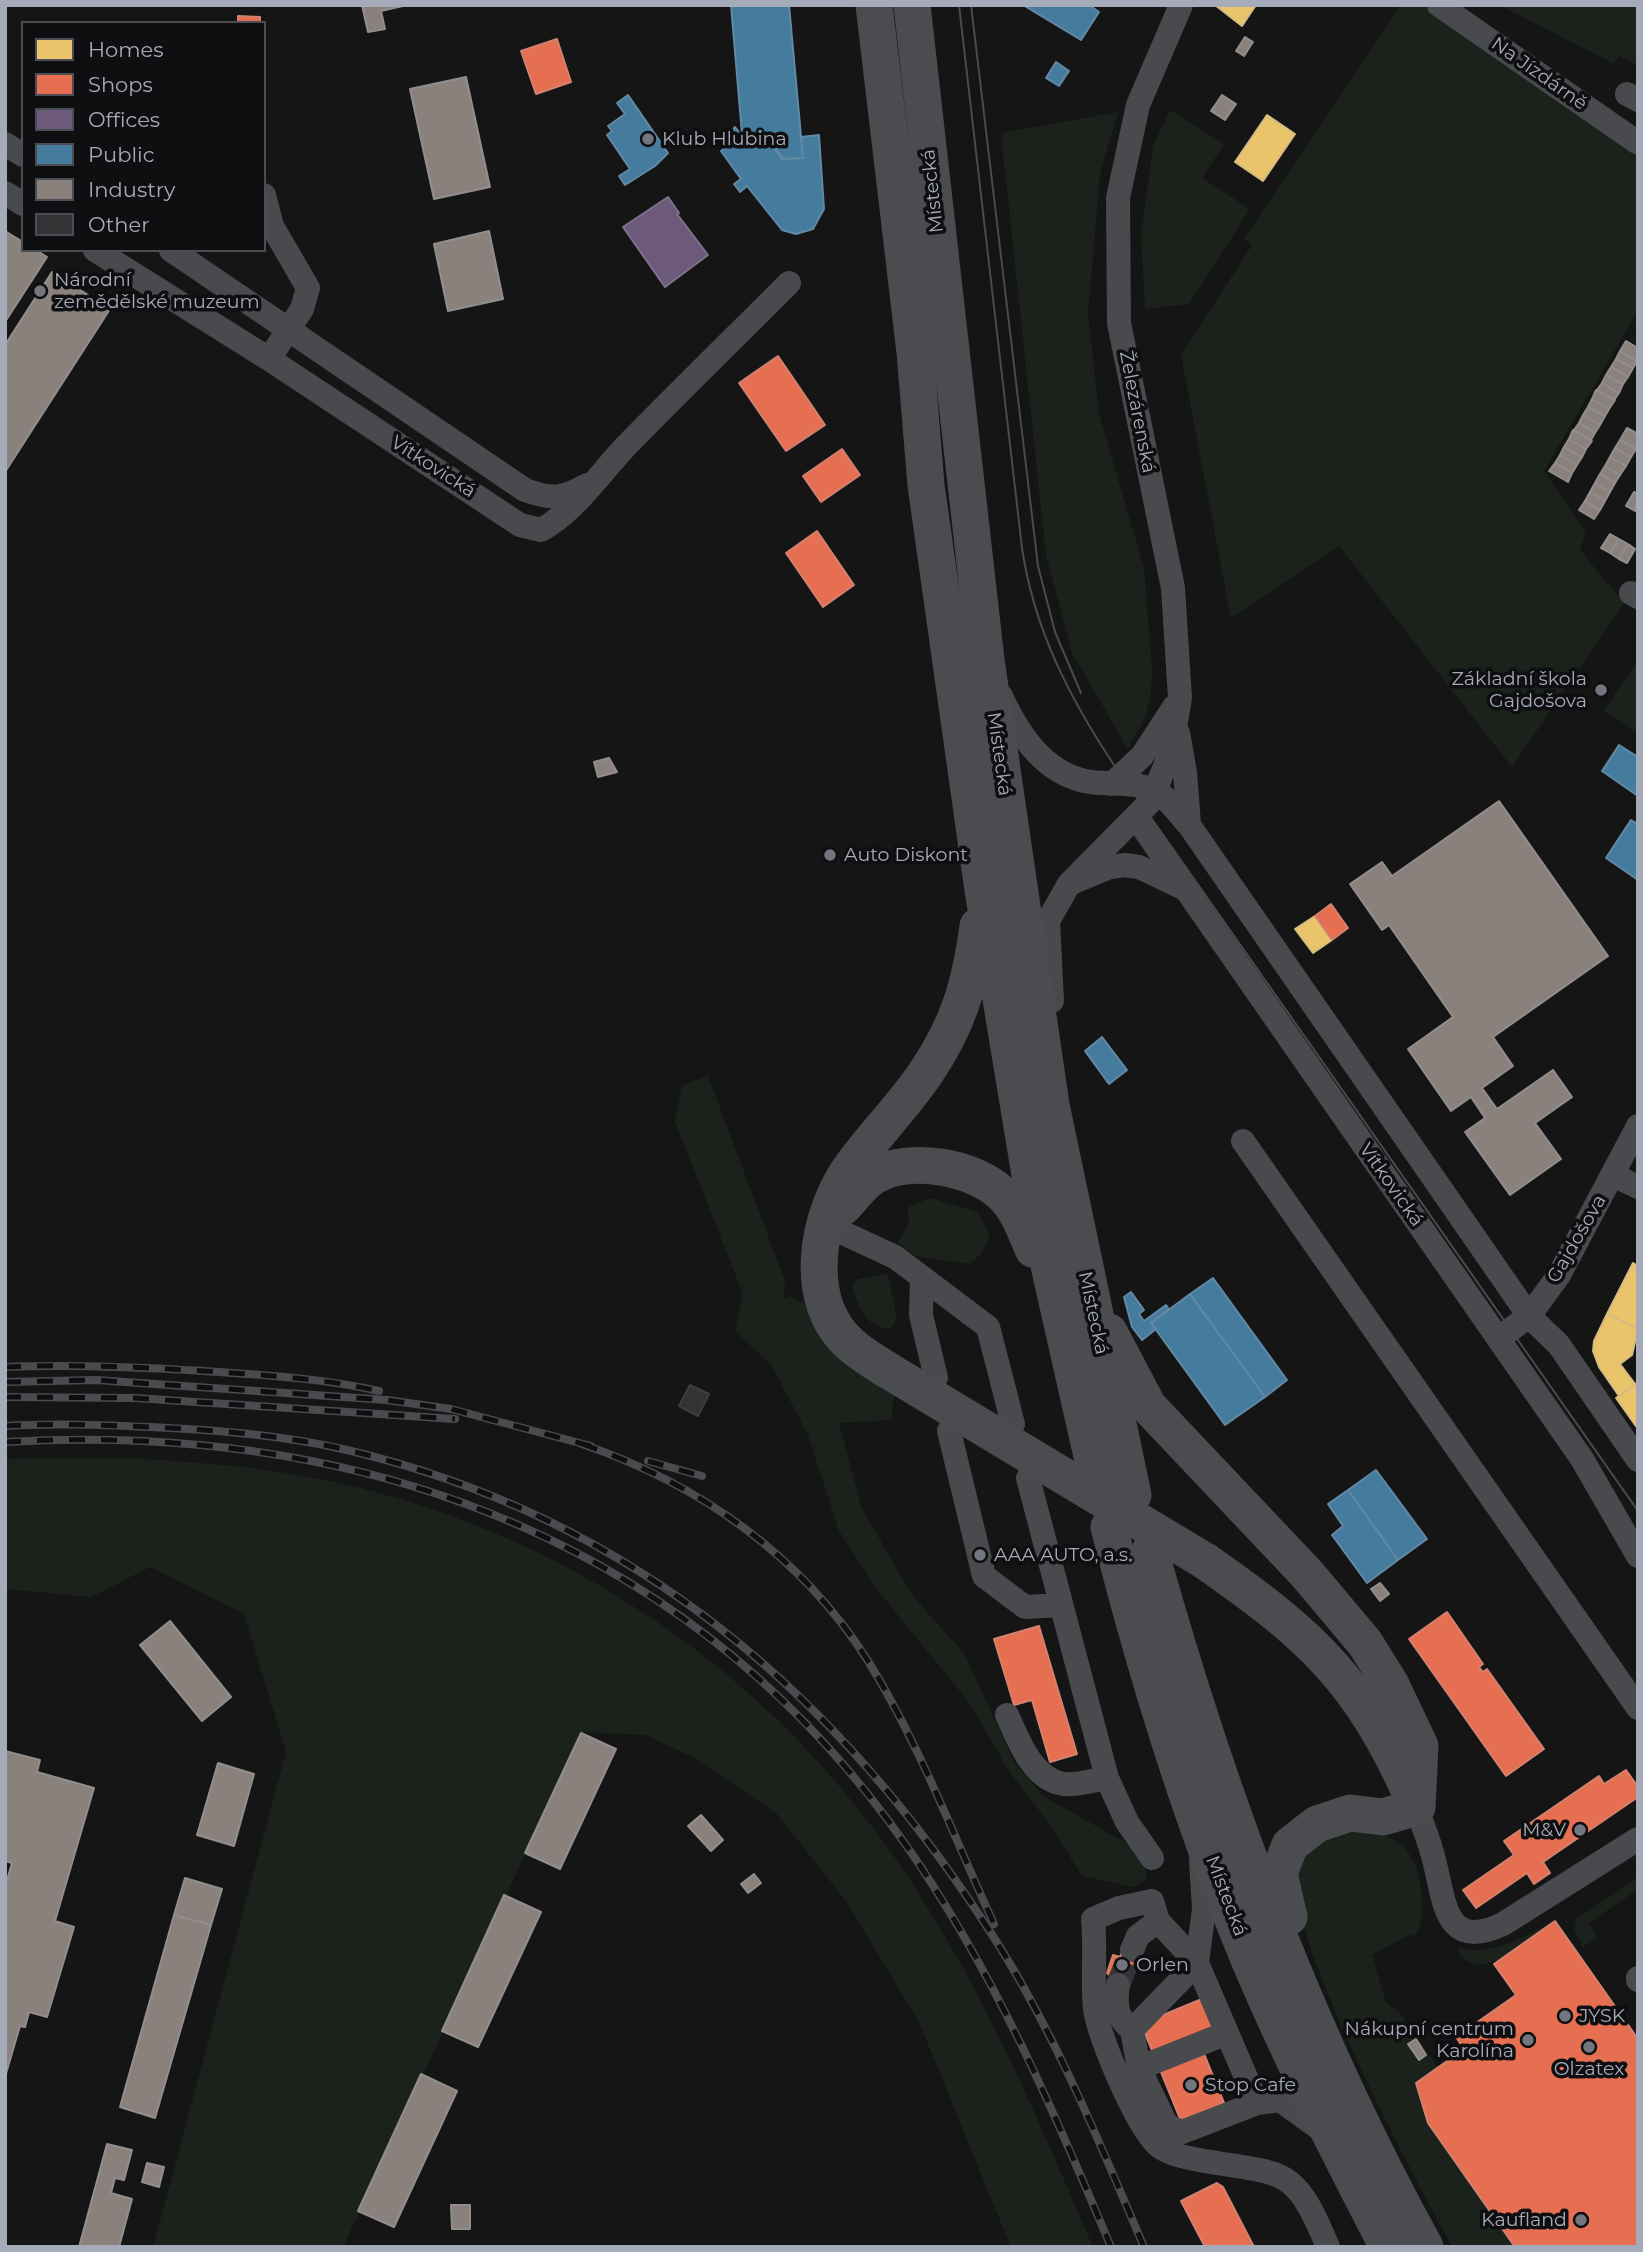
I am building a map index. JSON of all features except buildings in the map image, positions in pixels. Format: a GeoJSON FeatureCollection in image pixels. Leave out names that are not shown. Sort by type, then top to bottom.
{"type":"FeatureCollection","features":[{"type":"Feature","properties":{"kind":"highway","name":"Místecká"},"geometry":{"type":"LineString","coordinates":[[874,5],[915,352],[926,485],[983,890],[1034,1199],[1072,1297],[1133,1496]]}},
{"type":"Feature","properties":{"kind":"highway","name":"Místecká"},"geometry":{"type":"LineString","coordinates":[[912,5],[986,660],[1051,1105],[1072,1297],[1096,1474]]}},
{"type":"Feature","properties":{"kind":"highway"},"geometry":{"type":"LineString","coordinates":[[983,890],[971,982],[953,1026],[925,1074],[848,1172],[825,1225],[818,1267],[827,1310],[848,1343],[884,1368],[1205,1561],[1273,1609],[1333,1665],[1381,1733],[1417,1807]]}},
{"type":"Feature","properties":{"kind":"highway"},"geometry":{"type":"LineString","coordinates":[[825,1225],[871,1178],[891,1168],[937,1168],[961,1172],[1002,1193],[1148,1406],[1307,1574],[1365,1643],[1390,1683],[1420,1746],[1417,1807]]}},
{"type":"Feature","properties":{"kind":"highway","name":"Místecká"},"geometry":{"type":"LineString","coordinates":[[1110,1527],[1139,1647],[1197,1822],[1259,1983],[1330,2135],[1388,2247]]}},
{"type":"Feature","properties":{"kind":"highway","name":"Místecká"},"geometry":{"type":"LineString","coordinates":[[1150,1551],[1221,1788],[1313,2018],[1397,2197],[1425,2247]]}},
{"type":"Feature","properties":{"kind":"highway"},"geometry":{"type":"LineString","coordinates":[[1313,2018],[1279,1873],[1290,1845],[1317,1824],[1350,1813],[1383,1817],[1417,1807]]}},
{"type":"Feature","properties":{"kind":"street","name":"Železárenská"},"geometry":{"type":"LineString","coordinates":[[1051,1105],[1059,1068],[1048,921],[1069,884],[1099,851],[1137,819],[1156,791],[1171,751],[1178,710],[1173,588],[1119,323],[1118,198],[1138,105],[1181,5]]}},
{"type":"Feature","properties":{"kind":"street","name":"Na Jízdárně"},"geometry":{"type":"LineString","coordinates":[[1439,5],[1638,143]]}},
{"type":"Feature","properties":{"kind":"street"},"geometry":{"type":"LineString","coordinates":[[5,144],[21,154]]}},
{"type":"Feature","properties":{"kind":"street"},"geometry":{"type":"LineString","coordinates":[[5,193],[21,203]]}},
{"type":"Feature","properties":{"kind":"street"},"geometry":{"type":"LineString","coordinates":[[266,203],[272,226],[307,288],[302,309],[269,359]]}},
{"type":"Feature","properties":{"kind":"street","name":"Vítkovická"},"geometry":{"type":"LineString","coordinates":[[98,252],[269,359],[520,525],[541,530],[563,519],[591,483],[789,283]]}},
{"type":"Feature","properties":{"kind":"street","name":"Vítkovická"},"geometry":{"type":"LineString","coordinates":[[174,252],[526,490],[544,497],[565,498],[591,483]]}},
{"type":"Feature","properties":{"kind":"street"},"geometry":{"type":"LineString","coordinates":[[986,660],[1013,724],[1048,765],[1088,782],[1156,791]]}},
{"type":"Feature","properties":{"kind":"street"},"geometry":{"type":"LineString","coordinates":[[1112,784],[1142,756],[1178,710]]}},
{"type":"Feature","properties":{"kind":"street"},"geometry":{"type":"LineString","coordinates":[[1178,710],[1189,825]]}},
{"type":"Feature","properties":{"kind":"street","name":"Vítkovická"},"geometry":{"type":"LineString","coordinates":[[1156,791],[1189,825],[1529,1316],[1559,1345],[1638,1460]]}},
{"type":"Feature","properties":{"kind":"street","name":"Vítkovická"},"geometry":{"type":"LineString","coordinates":[[1137,819],[1582,1459],[1638,1556]]}},
{"type":"Feature","properties":{"kind":"street"},"geometry":{"type":"LineString","coordinates":[[1069,884],[1110,867],[1125,865],[1139,867],[1189,891]]}},
{"type":"Feature","properties":{"kind":"street","name":"Gajdošova"},"geometry":{"type":"LineString","coordinates":[[1499,1338],[1529,1316],[1559,1275],[1638,1126]]}},
{"type":"Feature","properties":{"kind":"street"},"geometry":{"type":"LineString","coordinates":[[1243,1141],[1638,1708]]}},
{"type":"Feature","properties":{"kind":"street"},"geometry":{"type":"LineString","coordinates":[[1614,1175],[1638,1187]]}},
{"type":"Feature","properties":{"kind":"street"},"geometry":{"type":"LineString","coordinates":[[825,1225],[895,1257],[988,1327],[1013,1424]]}},
{"type":"Feature","properties":{"kind":"street"},"geometry":{"type":"LineString","coordinates":[[922,1279],[921,1315],[936,1378]]}},
{"type":"Feature","properties":{"kind":"street"},"geometry":{"type":"LineString","coordinates":[[949,1431],[984,1576],[1025,1608],[1061,1605]]}},
{"type":"Feature","properties":{"kind":"street"},"geometry":{"type":"LineString","coordinates":[[1028,1478],[1107,1778],[1128,1822],[1152,1858]]}},
{"type":"Feature","properties":{"kind":"street"},"geometry":{"type":"LineString","coordinates":[[1007,1715],[1022,1750],[1042,1773],[1063,1784],[1107,1778]]}},
{"type":"Feature","properties":{"kind":"street"},"geometry":{"type":"LineString","coordinates":[[1417,1807],[1434,1859],[1443,1919],[1480,1935],[1503,1924],[1638,1839]]}},
{"type":"Feature","properties":{"kind":"street"},"geometry":{"type":"LineString","coordinates":[[1132,2030],[1197,1963],[1205,1909],[1197,1822]]}},
{"type":"Feature","properties":{"kind":"street"},"geometry":{"type":"LineString","coordinates":[[1257,2103],[1197,1963],[1158,1921],[1152,1901],[1119,1908],[1093,1919],[1096,1956],[1094,2007],[1099,2031],[1141,2124],[1159,2146],[1181,2157],[1277,2173],[1296,2184],[1313,2212],[1328,2247]]}},
{"type":"Feature","properties":{"kind":"street"},"geometry":{"type":"LineString","coordinates":[[1132,1950],[1138,1936],[1158,1921]]}},
{"type":"Feature","properties":{"kind":"street"},"geometry":{"type":"LineString","coordinates":[[1118,1985],[1117,2008],[1121,2022],[1132,2030],[1139,2068],[1167,2126],[1174,2131],[1181,2132],[1257,2103],[1280,2100],[1330,2135]]}},
{"type":"Feature","properties":{"kind":"street"},"geometry":{"type":"LineString","coordinates":[[1139,2068],[1227,2033]]}},
{"type":"Feature","properties":{"kind":"shaded area"},"geometry":{"type":"Polygon","coordinates":[[[1401,5],[1423,5],[1638,158],[1638,311],[1544,471],[1586,532],[1580,550],[1624,603],[1512,767],[1339,546],[1231,618],[1181,355],[1252,245],[1244,239],[1401,5]]]}},
{"type":"Feature","properties":{"kind":"shaded area"},"geometry":{"type":"Polygon","coordinates":[[[1500,5],[1638,5],[1638,65],[1619,56],[1614,64],[1500,5]]]}},
{"type":"Feature","properties":{"kind":"shaded area"},"geometry":{"type":"Polygon","coordinates":[[[1170,110],[1224,144],[1202,178],[1250,209],[1189,304],[1145,309],[1141,235],[1153,146],[1170,110]]]}},
{"type":"Feature","properties":{"kind":"shaded area"},"geometry":{"type":"Polygon","coordinates":[[[1118,112],[1100,174],[1088,314],[1099,414],[1144,568],[1152,669],[1151,691],[1146,715],[1128,749],[1072,653],[1046,555],[1001,133],[1118,112]]]}},
{"type":"Feature","properties":{"kind":"shaded area"},"geometry":{"type":"Polygon","coordinates":[[[1638,661],[1638,733],[1604,710],[1638,661]]]}},
{"type":"Feature","properties":{"kind":"shaded area"},"geometry":{"type":"Polygon","coordinates":[[[708,1076],[785,1281],[783,1299],[790,1296],[805,1304],[818,1331],[848,1367],[894,1395],[891,1420],[839,1423],[862,1509],[913,1596],[965,1655],[1014,1762],[1043,1796],[1133,1847],[1146,1867],[1146,1880],[1133,1887],[1082,1876],[1050,1825],[1007,1768],[971,1705],[876,1588],[839,1531],[808,1435],[772,1366],[735,1331],[743,1294],[675,1122],[682,1085],[708,1076]]]}},
{"type":"Feature","properties":{"kind":"shaded area"},"geometry":{"type":"Polygon","coordinates":[[[930,1198],[978,1212],[990,1236],[980,1255],[969,1264],[915,1256],[898,1243],[909,1224],[908,1207],[930,1198]]]}},
{"type":"Feature","properties":{"kind":"shaded area"},"geometry":{"type":"Polygon","coordinates":[[[884,1274],[888,1276],[897,1318],[890,1329],[868,1320],[860,1308],[852,1285],[858,1279],[884,1274]]]}},
{"type":"Feature","properties":{"kind":"shaded area"},"geometry":{"type":"Polygon","coordinates":[[[125,1458],[206,1463],[286,1473],[339,1483],[416,1504],[491,1532],[563,1565],[632,1605],[697,1651],[759,1702],[815,1759],[867,1820],[903,1869],[935,1920],[994,2026],[1093,2247],[1011,2247],[919,2022],[846,1901],[777,1814],[697,1759],[646,1735],[582,1732],[343,2247],[153,2247],[286,1752],[244,1614],[150,1567],[91,1597],[5,1589],[5,1459],[125,1458]]]}},
{"type":"Feature","properties":{"kind":"shaded area"},"geometry":{"type":"Polygon","coordinates":[[[1341,1830],[1372,1832],[1396,1840],[1405,1848],[1418,1873],[1422,1914],[1414,1937],[1410,1934],[1372,1955],[1386,2002],[1399,2012],[1438,2068],[1416,2084],[1428,2123],[1515,2247],[1453,2247],[1412,2172],[1333,2007],[1300,1910],[1297,1879],[1307,1855],[1341,1830]]]}},
{"type":"Feature","properties":{"kind":"shaded area"},"geometry":{"type":"Polygon","coordinates":[[[1638,1878],[1638,1889],[1589,1923],[1597,1937],[1583,1947],[1574,1931],[1576,1919],[1638,1878]]]}},
{"type":"Feature","properties":{"kind":"shaded area"},"geometry":{"type":"Polygon","coordinates":[[[1553,1922],[1506,1956],[1493,1962],[1480,1964],[1469,1961],[1458,1952],[1459,1948],[1484,1950],[1508,1944],[1553,1922]]]}},
{"type":"Feature","properties":{"kind":"tunnel"},"geometry":{"type":"LineString","coordinates":[[1118,1985],[1132,1950]]}},
{"type":"Feature","properties":{"kind":"tram line"},"geometry":{"type":"LineString","coordinates":[[959,5],[1022,548],[1035,607],[1068,688],[1114,765],[1638,1511]]}},
{"type":"Feature","properties":{"kind":"tram line"},"geometry":{"type":"LineString","coordinates":[[971,5],[1038,566],[1055,632],[1081,693]]}},
{"type":"Feature","properties":{"kind":"railway"},"geometry":{"type":"LineString","coordinates":[[5,1367],[105,1366],[204,1371],[314,1380],[379,1391]]}},
{"type":"Feature","properties":{"kind":"railway"},"geometry":{"type":"LineString","coordinates":[[5,1382],[96,1380],[387,1400],[451,1409],[591,1446]]}},
{"type":"Feature","properties":{"kind":"railway"},"geometry":{"type":"LineString","coordinates":[[5,1397],[135,1398],[455,1419]]}},
{"type":"Feature","properties":{"kind":"railway"},"geometry":{"type":"LineString","coordinates":[[5,1426],[78,1425],[200,1430],[274,1437],[347,1450],[452,1481],[549,1521],[639,1571],[723,1630],[800,1698],[872,1773],[937,1855],[998,1944],[1059,2055],[1144,2247]]}},
{"type":"Feature","properties":{"kind":"railway"},"geometry":{"type":"LineString","coordinates":[[5,1442],[139,1441],[269,1454],[394,1481],[513,1523],[625,1580],[729,1653],[823,1742],[908,1848],[939,1895],[968,1943],[1020,2042],[1111,2247]]}},
{"type":"Feature","properties":{"kind":"railway"},"geometry":{"type":"LineString","coordinates":[[582,1444],[625,1460],[706,1502],[779,1556],[812,1588],[868,1661],[904,1724],[994,1924]]}},
{"type":"Feature","properties":{"kind":"railway"},"geometry":{"type":"LineString","coordinates":[[648,1461],[702,1476]]}},
{"type":"Feature","properties":{"kind":"place","name":"Klub Hlubina"},"geometry":{"type":"Point","coordinates":[648,139]}},
{"type":"Feature","properties":{"kind":"place","name":"Národní zemědělské muzeum"},"geometry":{"type":"Point","coordinates":[40,291]}},
{"type":"Feature","properties":{"kind":"place","name":"Základní škola Gajdošova"},"geometry":{"type":"Point","coordinates":[1601,690]}},
{"type":"Feature","properties":{"kind":"place","name":"Auto Diskont"},"geometry":{"type":"Point","coordinates":[830,855]}},
{"type":"Feature","properties":{"kind":"place","name":"AAA AUTO, a.s."},"geometry":{"type":"Point","coordinates":[980,1555]}},
{"type":"Feature","properties":{"kind":"place","name":"M&V"},"geometry":{"type":"Point","coordinates":[1580,1830]}},
{"type":"Feature","properties":{"kind":"place","name":"Orlen"},"geometry":{"type":"Point","coordinates":[1122,1965]}},
{"type":"Feature","properties":{"kind":"place","name":"JYSK"},"geometry":{"type":"Point","coordinates":[1565,2016]}},
{"type":"Feature","properties":{"kind":"place","name":"Nákupní centrum Karolína"},"geometry":{"type":"Point","coordinates":[1528,2040]}},
{"type":"Feature","properties":{"kind":"place","name":"Olzatex"},"geometry":{"type":"Point","coordinates":[1589,2047]}},
{"type":"Feature","properties":{"kind":"place","name":"Stop Cafe"},"geometry":{"type":"Point","coordinates":[1191,2085]}},
{"type":"Feature","properties":{"kind":"place","name":"Kaufland"},"geometry":{"type":"Point","coordinates":[1581,2220]}}]}
